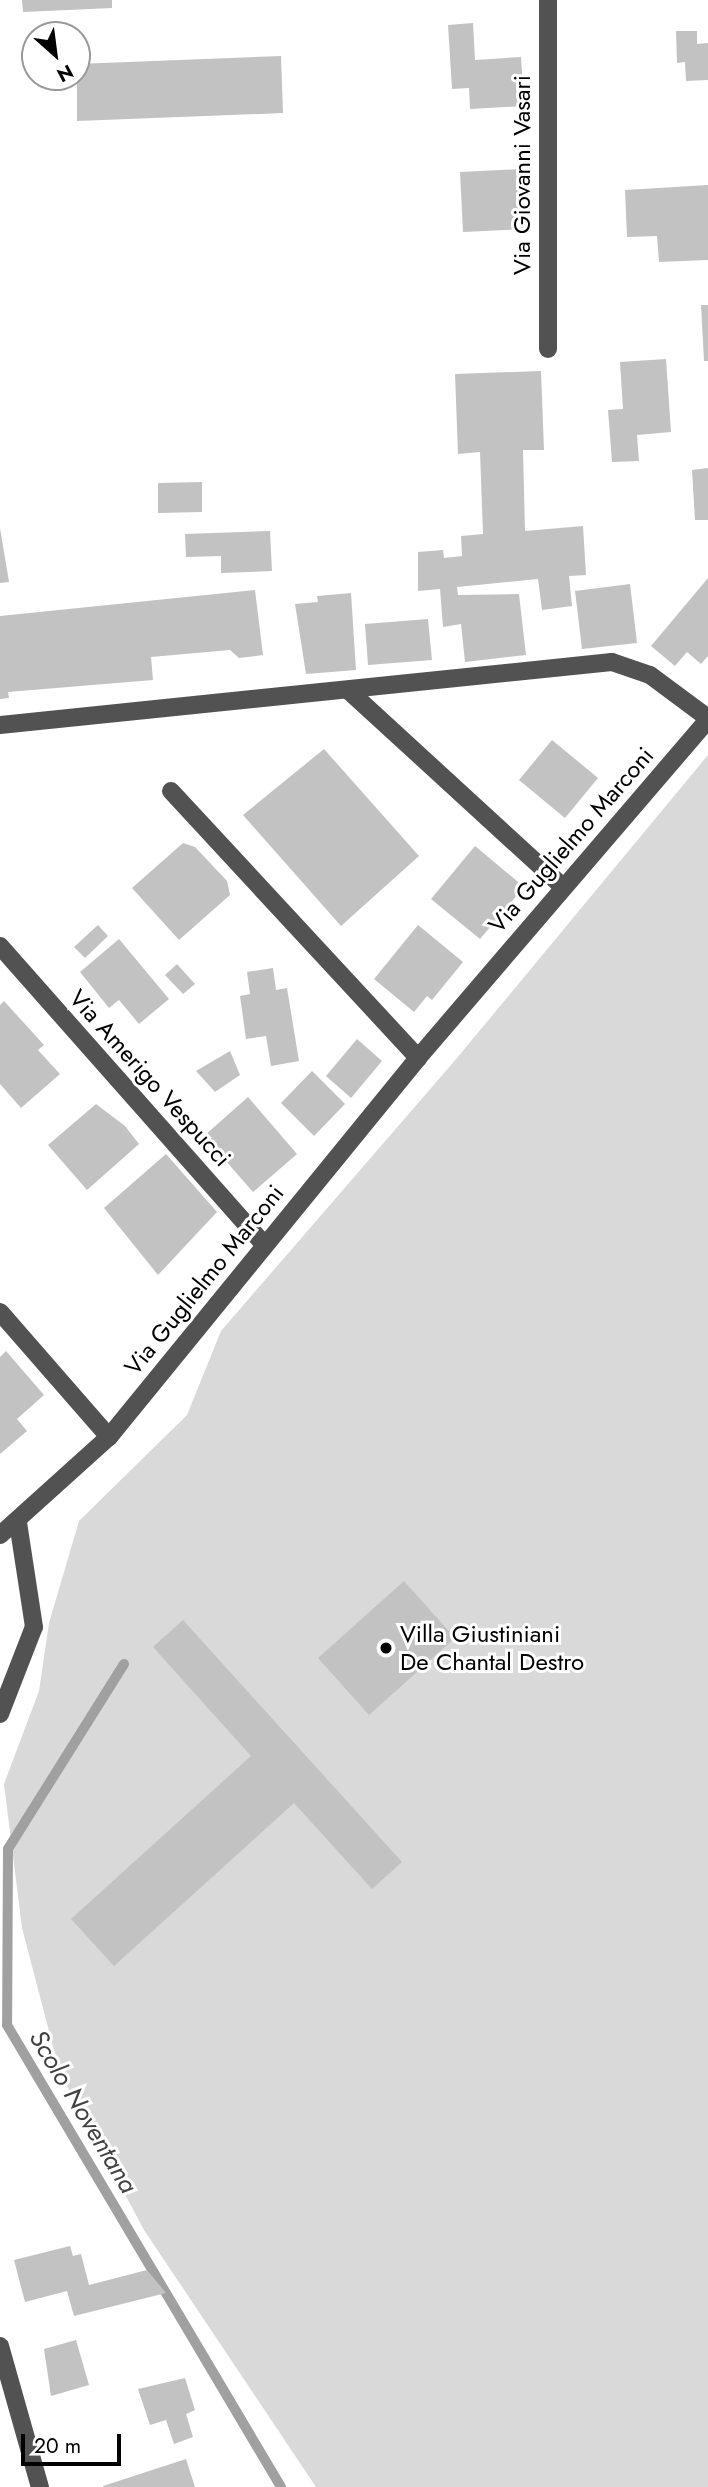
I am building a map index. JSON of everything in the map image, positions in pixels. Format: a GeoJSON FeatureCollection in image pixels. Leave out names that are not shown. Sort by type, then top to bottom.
{"type":"FeatureCollection","features":[{"type":"Feature","properties":{"kind":"street","name":"Via Giovanni Vasari"},"geometry":{"type":"LineString","coordinates":[[548,0],[548,349]]}},
{"type":"Feature","properties":{"kind":"street"},"geometry":{"type":"LineString","coordinates":[[0,725],[612,662],[650,675],[708,719]]}},
{"type":"Feature","properties":{"kind":"street"},"geometry":{"type":"LineString","coordinates":[[348,690],[562,886]]}},
{"type":"Feature","properties":{"kind":"street","name":"Via Guglielmo Marconi"},"geometry":{"type":"LineString","coordinates":[[0,1535],[18,1522],[109,1437],[263,1243],[562,886],[708,719]]}},
{"type":"Feature","properties":{"kind":"street"},"geometry":{"type":"LineString","coordinates":[[171,791],[418,1058]]}},
{"type":"Feature","properties":{"kind":"street","name":"Via Amerigo Vespucci"},"geometry":{"type":"LineString","coordinates":[[0,946],[263,1243]]}},
{"type":"Feature","properties":{"kind":"street"},"geometry":{"type":"LineString","coordinates":[[0,1312],[109,1437]]}},
{"type":"Feature","properties":{"kind":"street"},"geometry":{"type":"LineString","coordinates":[[0,1714],[34,1627],[18,1522]]}},
{"type":"Feature","properties":{"kind":"street"},"geometry":{"type":"LineString","coordinates":[[0,2346],[40,2487]]}},
{"type":"Feature","properties":{"kind":"shaded area"},"geometry":{"type":"Polygon","coordinates":[[[708,755],[708,2487],[316,2487],[144,2230],[60,2073],[22,1928],[4,1784],[39,1691],[49,1623],[79,1521],[187,1415],[221,1331],[457,1058],[708,755]]]}},
{"type":"Feature","properties":{"kind":"building"},"geometry":{"type":"Polygon","coordinates":[[[22,0],[112,0],[112,8],[23,12],[22,0]]]}},
{"type":"Feature","properties":{"kind":"building"},"geometry":{"type":"Polygon","coordinates":[[[473,23],[475,60],[521,57],[524,106],[470,109],[469,88],[452,89],[448,25],[473,23]]]}},
{"type":"Feature","properties":{"kind":"building"},"geometry":{"type":"Polygon","coordinates":[[[676,31],[697,31],[697,44],[708,43],[708,80],[686,81],[685,62],[677,63],[676,31]]]}},
{"type":"Feature","properties":{"kind":"building"},"geometry":{"type":"Polygon","coordinates":[[[281,56],[283,113],[77,121],[77,91],[91,91],[91,63],[281,56]]]}},
{"type":"Feature","properties":{"kind":"building"},"geometry":{"type":"Polygon","coordinates":[[[521,169],[524,229],[463,232],[460,172],[521,169]]]}},
{"type":"Feature","properties":{"kind":"building"},"geometry":{"type":"Polygon","coordinates":[[[708,185],[708,260],[659,262],[657,236],[627,237],[625,190],[708,185]]]}},
{"type":"Feature","properties":{"kind":"building"},"geometry":{"type":"Polygon","coordinates":[[[701,305],[708,305],[708,361],[704,361],[701,305]]]}},
{"type":"Feature","properties":{"kind":"building"},"geometry":{"type":"Polygon","coordinates":[[[666,359],[671,432],[637,435],[639,461],[612,462],[608,410],[623,409],[620,362],[666,359]]]}},
{"type":"Feature","properties":{"kind":"building"},"geometry":{"type":"Polygon","coordinates":[[[541,371],[544,450],[523,450],[525,531],[583,526],[586,575],[569,576],[572,606],[542,610],[538,579],[457,587],[458,595],[519,594],[526,655],[465,662],[461,624],[443,627],[440,589],[418,591],[418,552],[443,550],[444,558],[462,556],[461,536],[483,534],[480,452],[458,454],[455,374],[541,371]]]}},
{"type":"Feature","properties":{"kind":"building"},"geometry":{"type":"Polygon","coordinates":[[[708,468],[708,520],[695,520],[692,470],[708,468]]]}},
{"type":"Feature","properties":{"kind":"building"},"geometry":{"type":"Polygon","coordinates":[[[202,482],[202,512],[158,513],[158,483],[202,482]]]}},
{"type":"Feature","properties":{"kind":"building"},"geometry":{"type":"Polygon","coordinates":[[[0,528],[9,582],[0,583],[0,528]]]}},
{"type":"Feature","properties":{"kind":"building"},"geometry":{"type":"Polygon","coordinates":[[[270,531],[272,571],[221,573],[221,556],[186,557],[185,534],[270,531]]]}},
{"type":"Feature","properties":{"kind":"building"},"geometry":{"type":"Polygon","coordinates":[[[708,578],[708,656],[701,664],[687,652],[675,666],[651,646],[708,578]]]}},
{"type":"Feature","properties":{"kind":"building"},"geometry":{"type":"Polygon","coordinates":[[[630,584],[637,643],[582,649],[575,591],[630,584]]]}},
{"type":"Feature","properties":{"kind":"building"},"geometry":{"type":"Polygon","coordinates":[[[255,590],[263,655],[239,658],[230,650],[151,657],[153,680],[8,692],[9,698],[0,699],[0,616],[255,590]]]}},
{"type":"Feature","properties":{"kind":"building"},"geometry":{"type":"Polygon","coordinates":[[[351,593],[356,670],[306,674],[295,604],[318,602],[317,596],[351,593]]]}},
{"type":"Feature","properties":{"kind":"building"},"geometry":{"type":"Polygon","coordinates":[[[428,619],[432,660],[368,665],[365,624],[428,619]]]}},
{"type":"Feature","properties":{"kind":"building"},"geometry":{"type":"Polygon","coordinates":[[[552,740],[598,778],[565,818],[519,780],[552,740]]]}},
{"type":"Feature","properties":{"kind":"building"},"geometry":{"type":"Polygon","coordinates":[[[324,749],[419,856],[341,926],[243,815],[324,749]]]}},
{"type":"Feature","properties":{"kind":"building"},"geometry":{"type":"Polygon","coordinates":[[[183,843],[195,847],[227,881],[230,895],[179,940],[132,888],[183,843]]]}},
{"type":"Feature","properties":{"kind":"building"},"geometry":{"type":"Polygon","coordinates":[[[475,846],[524,887],[480,939],[431,899],[475,846]]]}},
{"type":"Feature","properties":{"kind":"building"},"geometry":{"type":"Polygon","coordinates":[[[98,925],[108,936],[85,958],[74,947],[98,925]]]}},
{"type":"Feature","properties":{"kind":"building"},"geometry":{"type":"Polygon","coordinates":[[[418,925],[463,962],[432,1000],[427,996],[414,1012],[374,979],[418,925]]]}},
{"type":"Feature","properties":{"kind":"building"},"geometry":{"type":"Polygon","coordinates":[[[119,939],[169,999],[139,1024],[119,1000],[109,1008],[80,972],[119,939]]]}},
{"type":"Feature","properties":{"kind":"building"},"geometry":{"type":"Polygon","coordinates":[[[177,964],[195,984],[183,994],[165,975],[177,964]]]}},
{"type":"Feature","properties":{"kind":"building"},"geometry":{"type":"Polygon","coordinates":[[[273,968],[276,990],[287,988],[299,1061],[271,1066],[266,1036],[246,1039],[240,996],[250,994],[247,972],[273,968]]]}},
{"type":"Feature","properties":{"kind":"building"},"geometry":{"type":"Polygon","coordinates":[[[4,1001],[44,1045],[38,1050],[60,1074],[21,1108],[0,1084],[0,1005],[4,1001]]]}},
{"type":"Feature","properties":{"kind":"building"},"geometry":{"type":"Polygon","coordinates":[[[357,1039],[382,1061],[351,1098],[326,1076],[357,1039]]]}},
{"type":"Feature","properties":{"kind":"building"},"geometry":{"type":"Polygon","coordinates":[[[230,1051],[240,1075],[215,1092],[196,1071],[230,1051]]]}},
{"type":"Feature","properties":{"kind":"building"},"geometry":{"type":"Polygon","coordinates":[[[312,1071],[345,1104],[314,1136],[281,1103],[312,1071]]]}},
{"type":"Feature","properties":{"kind":"building"},"geometry":{"type":"Polygon","coordinates":[[[248,1097],[297,1154],[253,1192],[204,1136],[248,1097]]]}},
{"type":"Feature","properties":{"kind":"building"},"geometry":{"type":"Polygon","coordinates":[[[96,1104],[125,1126],[139,1144],[87,1190],[48,1145],[96,1104]]]}},
{"type":"Feature","properties":{"kind":"building"},"geometry":{"type":"Polygon","coordinates":[[[166,1154],[217,1212],[158,1275],[104,1208],[166,1154]]]}},
{"type":"Feature","properties":{"kind":"building"},"geometry":{"type":"Polygon","coordinates":[[[6,1351],[44,1395],[17,1419],[27,1431],[0,1454],[0,1357],[6,1351]]]}},
{"type":"Feature","properties":{"kind":"building","name":"Villa Giustiniani De Chantal Destro"},"geometry":{"type":"Polygon","coordinates":[[[404,1581],[455,1638],[369,1715],[318,1658],[404,1581]]]}},
{"type":"Feature","properties":{"kind":"building"},"geometry":{"type":"Polygon","coordinates":[[[183,1620],[402,1862],[372,1889],[294,1803],[114,1966],[71,1919],[251,1756],[153,1647],[183,1620]]]}},
{"type":"Feature","properties":{"kind":"building"},"geometry":{"type":"Polygon","coordinates":[[[70,2246],[73,2256],[81,2254],[89,2285],[147,2270],[166,2293],[74,2316],[67,2291],[25,2302],[14,2260],[70,2246]]]}},
{"type":"Feature","properties":{"kind":"building"},"geometry":{"type":"Polygon","coordinates":[[[76,2340],[89,2385],[51,2396],[44,2349],[76,2340]]]}},
{"type":"Feature","properties":{"kind":"building"},"geometry":{"type":"Polygon","coordinates":[[[185,2378],[195,2410],[186,2414],[193,2437],[174,2444],[166,2420],[150,2425],[138,2389],[185,2378]]]}},
{"type":"Feature","properties":{"kind":"building"},"geometry":{"type":"Polygon","coordinates":[[[186,2459],[195,2487],[103,2487],[103,2486],[186,2459]]]}},
{"type":"Feature","properties":{"kind":"waterway","name":"Scolo Noventana"},"geometry":{"type":"LineString","coordinates":[[124,1664],[8,1849],[7,2025],[281,2487]]}},
{"type":"Feature","properties":{"kind":"place","name":"Villa Giustiniani De Chantal Destro"},"geometry":{"type":"Point","coordinates":[386,1648]}}]}
